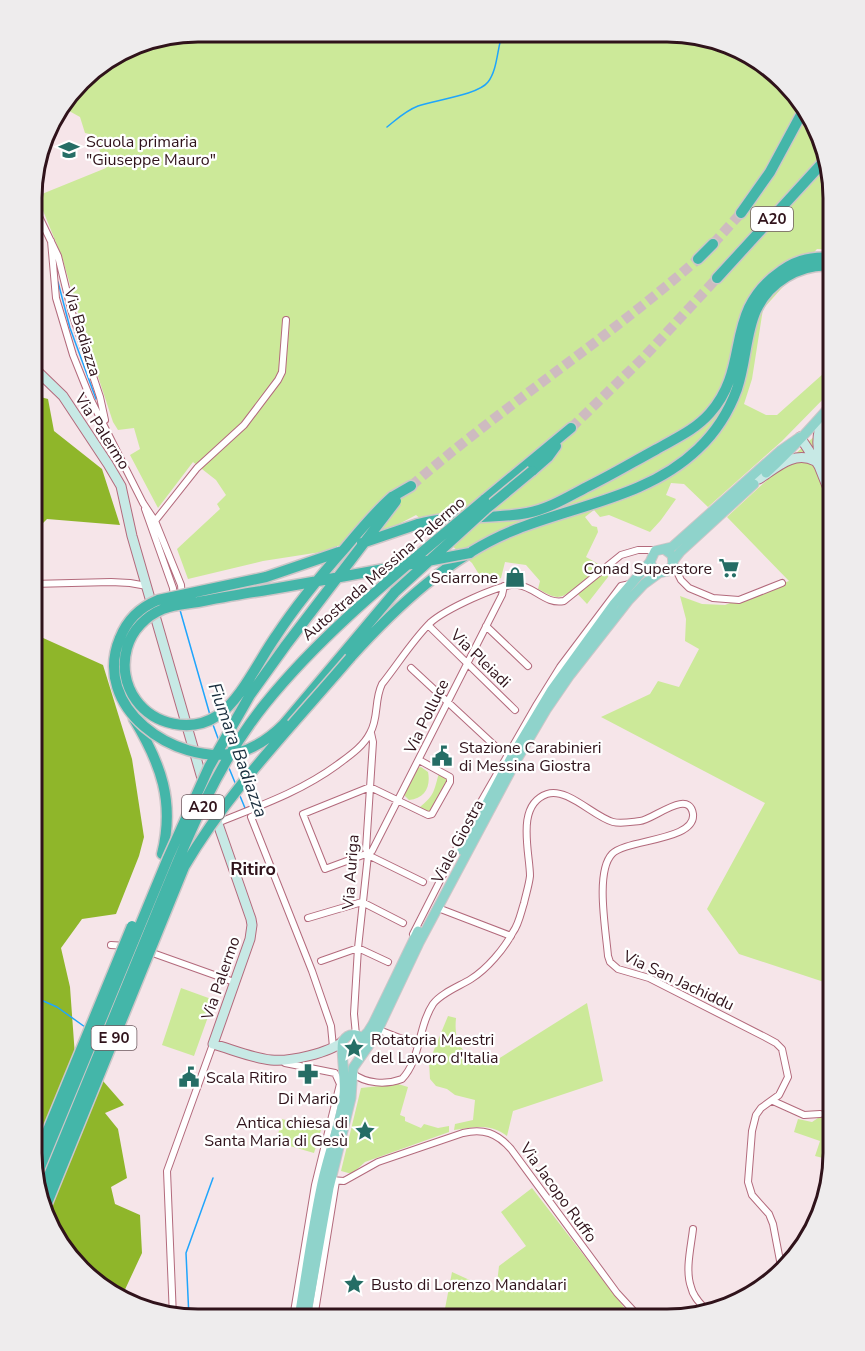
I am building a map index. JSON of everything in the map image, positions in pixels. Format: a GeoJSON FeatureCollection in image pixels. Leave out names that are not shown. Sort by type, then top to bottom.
{"type":"FeatureCollection","features":[{"type":"Feature","properties":{"kind":"highway","name":"A20"},"geometry":{"type":"LineString","coordinates":[[741,213],[770,172],[800,117]]}},
{"type":"Feature","properties":{"kind":"highway","name":"A20"},"geometry":{"type":"LineString","coordinates":[[717,278],[820,166]]}},
{"type":"Feature","properties":{"kind":"highway"},"geometry":{"type":"LineString","coordinates":[[698,259],[713,244]]}},
{"type":"Feature","properties":{"kind":"highway"},"geometry":{"type":"LineString","coordinates":[[394,499],[374,513],[322,574],[317,581],[311,588],[290,616],[235,698],[221,713],[198,724],[177,724],[149,713],[135,698],[128,686],[125,673],[128,648],[141,624],[162,609],[191,603],[296,585],[306,583],[317,581],[328,579],[362,573],[470,553],[517,529],[648,484],[683,462],[705,443],[729,407],[739,382],[746,311],[768,281],[785,268],[799,262],[823,257]]}},
{"type":"Feature","properties":{"kind":"highway"},"geometry":{"type":"LineString","coordinates":[[42,1145],[164,845],[167,813],[164,782],[151,748],[118,688],[114,660],[117,645],[124,630],[142,609],[169,596],[278,574],[418,524],[456,517],[521,514],[553,505],[691,430],[713,409],[730,380],[756,310],[770,289],[803,268],[823,265]]}},
{"type":"Feature","properties":{"kind":"highway"},"geometry":{"type":"LineString","coordinates":[[130,711],[138,722],[154,735],[195,752],[230,754],[247,750],[261,743],[284,724],[395,592],[546,454],[568,431]]}},
{"type":"Feature","properties":{"kind":"highway","name":"Autostrada Messina-Palermo"},"geometry":{"type":"LineString","coordinates":[[45,1184],[177,863],[206,802],[240,740],[264,705],[328,635],[503,484],[526,470]]}},
{"type":"Feature","properties":{"kind":"highway","name":"Autostrada Messina-Palermo"},"geometry":{"type":"LineString","coordinates":[[42,1162],[163,868],[208,767],[250,696],[286,645],[394,499],[411,486]]}},
{"type":"Feature","properties":{"kind":"highway","name":"E 90"},"geometry":{"type":"LineString","coordinates":[[49,1198],[184,867],[210,825],[229,799],[373,633],[423,588],[470,553]]}},
{"type":"Feature","properties":{"kind":"main road","name":"Via Palermo"},"geometry":{"type":"LineString","coordinates":[[42,376],[63,396],[122,488],[146,583],[217,824],[252,922],[250,939],[213,1044]]}},
{"type":"Feature","properties":{"kind":"main road"},"geometry":{"type":"LineString","coordinates":[[800,437],[780,451],[672,547],[652,554],[650,561],[653,569],[662,573],[668,571],[680,552],[784,457],[800,437],[823,415]]}},
{"type":"Feature","properties":{"kind":"main road"},"geometry":{"type":"LineString","coordinates":[[823,417],[816,437],[823,469]]}},
{"type":"Feature","properties":{"kind":"main road"},"geometry":{"type":"LineString","coordinates":[[800,437],[812,444],[818,451]]}},
{"type":"Feature","properties":{"kind":"main road"},"geometry":{"type":"LineString","coordinates":[[800,437],[823,476]]}},
{"type":"Feature","properties":{"kind":"main road"},"geometry":{"type":"LineString","coordinates":[[759,479],[798,457],[815,461]]}},
{"type":"Feature","properties":{"kind":"main road"},"geometry":{"type":"LineString","coordinates":[[661,550],[672,555],[673,563]]}},
{"type":"Feature","properties":{"kind":"main road","name":"Viale Giostra"},"geometry":{"type":"LineString","coordinates":[[359,1036],[368,1032],[373,1024],[413,941],[511,758],[551,691],[614,604],[650,561]]}},
{"type":"Feature","properties":{"kind":"main road","name":"Viale Giostra"},"geometry":{"type":"LineString","coordinates":[[308,1309],[351,1098],[352,1073],[378,1030],[438,908],[516,761],[556,695],[627,601],[644,584],[662,573]]}},
{"type":"Feature","properties":{"kind":"main road"},"geometry":{"type":"LineString","coordinates":[[213,1044],[272,1060],[337,1054],[351,1059],[363,1054],[366,1046],[359,1036],[350,1035],[344,1040],[337,1054],[344,1097],[321,1186],[300,1309]]}},
{"type":"Feature","properties":{"kind":"street","name":"Via Badiazza"},"geometry":{"type":"LineString","coordinates":[[42,222],[58,256],[72,313],[100,397],[106,427]]}},
{"type":"Feature","properties":{"kind":"street","name":"Via Badiazza"},"geometry":{"type":"LineString","coordinates":[[51,241],[56,298],[77,364],[91,400],[143,503],[177,599]]}},
{"type":"Feature","properties":{"kind":"street"},"geometry":{"type":"LineString","coordinates":[[155,521],[197,468],[243,425],[278,380],[282,372],[286,320]]}},
{"type":"Feature","properties":{"kind":"street"},"geometry":{"type":"LineString","coordinates":[[117,478],[128,472]]}},
{"type":"Feature","properties":{"kind":"street"},"geometry":{"type":"LineString","coordinates":[[122,488],[133,482]]}},
{"type":"Feature","properties":{"kind":"street","name":"Via Badiazza"},"geometry":{"type":"LineString","coordinates":[[143,503],[155,521],[181,585],[177,599]]}},
{"type":"Feature","properties":{"kind":"street"},"geometry":{"type":"LineString","coordinates":[[428,625],[438,617],[472,599],[504,586],[520,585],[554,602],[564,601],[618,557],[638,550],[661,550]]}},
{"type":"Feature","properties":{"kind":"street"},"geometry":{"type":"LineString","coordinates":[[638,550],[645,553],[650,561]]}},
{"type":"Feature","properties":{"kind":"street"},"geometry":{"type":"LineString","coordinates":[[673,563],[681,580],[689,588],[697,593],[730,600],[739,600],[782,583]]}},
{"type":"Feature","properties":{"kind":"street"},"geometry":{"type":"LineString","coordinates":[[662,573],[681,580]]}},
{"type":"Feature","properties":{"kind":"street"},"geometry":{"type":"LineString","coordinates":[[42,584],[146,583]]}},
{"type":"Feature","properties":{"kind":"street","name":"Via Polluce"},"geometry":{"type":"LineString","coordinates":[[368,855],[419,760],[504,586]]}},
{"type":"Feature","properties":{"kind":"street"},"geometry":{"type":"LineString","coordinates":[[153,607],[177,599]]}},
{"type":"Feature","properties":{"kind":"street","name":"Via Pleiadi"},"geometry":{"type":"LineString","coordinates":[[428,625],[515,710]]}},
{"type":"Feature","properties":{"kind":"street","name":"Via Auriga"},"geometry":{"type":"LineString","coordinates":[[354,1014],[362,902],[368,855],[366,849],[373,742],[371,733],[381,687],[428,625]]}},
{"type":"Feature","properties":{"kind":"street"},"geometry":{"type":"LineString","coordinates":[[486,626],[528,666]]}},
{"type":"Feature","properties":{"kind":"street"},"geometry":{"type":"LineString","coordinates":[[411,668],[495,746]]}},
{"type":"Feature","properties":{"kind":"street"},"geometry":{"type":"LineString","coordinates":[[217,824],[242,813],[254,812],[318,779],[355,751],[371,733]]}},
{"type":"Feature","properties":{"kind":"street"},"geometry":{"type":"LineString","coordinates":[[419,760],[450,777],[450,782],[434,812],[428,815],[370,787],[303,814],[325,869],[368,855],[423,882]]}},
{"type":"Feature","properties":{"kind":"street","name":"Via San Jachiddu"},"geometry":{"type":"LineString","coordinates":[[352,1073],[360,1079],[371,1082],[399,1080],[407,1073],[434,1003],[483,970],[511,936],[519,920],[529,883],[526,843],[528,819],[533,806],[542,797],[552,793],[563,795],[608,820],[619,822],[647,821],[673,806],[681,804],[687,806],[693,815],[687,827],[669,836],[620,848],[607,860],[603,878],[609,959],[615,967],[649,978],[778,1045],[785,1056],[788,1077],[782,1092],[758,1111],[754,1120],[748,1182],[752,1194],[769,1214],[780,1260]]}},
{"type":"Feature","properties":{"kind":"street"},"geometry":{"type":"LineString","coordinates":[[254,812],[251,817],[316,982],[331,1026],[337,1054]]}},
{"type":"Feature","properties":{"kind":"street"},"geometry":{"type":"LineString","coordinates":[[308,918],[362,902],[404,923]]}},
{"type":"Feature","properties":{"kind":"street"},"geometry":{"type":"LineString","coordinates":[[438,908],[511,936]]}},
{"type":"Feature","properties":{"kind":"street"},"geometry":{"type":"LineString","coordinates":[[111,945],[136,946],[234,982]]}},
{"type":"Feature","properties":{"kind":"street"},"geometry":{"type":"LineString","coordinates":[[321,961],[358,948],[388,962]]}},
{"type":"Feature","properties":{"kind":"street"},"geometry":{"type":"LineString","coordinates":[[354,1014],[359,1036]]}},
{"type":"Feature","properties":{"kind":"street"},"geometry":{"type":"LineString","coordinates":[[344,1040],[354,1014]]}},
{"type":"Feature","properties":{"kind":"street"},"geometry":{"type":"LineString","coordinates":[[378,1030],[418,1045]]}},
{"type":"Feature","properties":{"kind":"street","name":"Via Palermo"},"geometry":{"type":"LineString","coordinates":[[173,1307],[167,1172],[170,1157],[213,1044]]}},
{"type":"Feature","properties":{"kind":"street"},"geometry":{"type":"LineString","coordinates":[[272,1060],[335,1073],[339,1080],[339,1090],[315,1185],[294,1309]]}},
{"type":"Feature","properties":{"kind":"street"},"geometry":{"type":"LineString","coordinates":[[773,1101],[802,1114],[820,1114]]}},
{"type":"Feature","properties":{"kind":"street","name":"Via Jacopo Ruffo"},"geometry":{"type":"LineString","coordinates":[[334,1181],[344,1181],[378,1162],[463,1133],[490,1132],[502,1139],[511,1149],[617,1293],[632,1309]]}},
{"type":"Feature","properties":{"kind":"street"},"geometry":{"type":"LineString","coordinates":[[315,1309],[334,1181]]}},
{"type":"Feature","properties":{"kind":"street"},"geometry":{"type":"LineString","coordinates":[[693,1229],[690,1284],[692,1292],[702,1305]]}},
{"type":"Feature","properties":{"kind":"green space"},"geometry":{"type":"Polygon","coordinates":[[[188,42],[667,42],[707,47],[727,54],[762,74],[791,103],[815,148],[823,188],[823,249],[817,249],[763,309],[752,379],[744,404],[766,415],[777,415],[823,374],[823,399],[782,441],[708,507],[684,484],[671,483],[666,495],[676,499],[650,532],[609,515],[600,517],[594,510],[585,517],[592,526],[597,527],[598,532],[586,557],[609,570],[608,577],[587,604],[573,589],[563,596],[556,597],[538,589],[540,581],[526,565],[505,562],[501,578],[485,584],[472,563],[416,515],[397,525],[321,552],[263,561],[188,579],[177,549],[220,509],[217,504],[226,495],[216,480],[193,462],[158,508],[130,455],[140,449],[134,428],[118,430],[113,422],[62,257],[42,208],[42,194],[106,168],[94,135],[85,133],[80,117],[68,111],[103,74],[148,50],[188,42]]]}},
{"type":"Feature","properties":{"kind":"green space"},"geometry":{"type":"Polygon","coordinates":[[[42,397],[48,399],[54,431],[102,469],[120,525],[47,519],[42,524],[42,397]]]}},
{"type":"Feature","properties":{"kind":"green space"},"geometry":{"type":"Polygon","coordinates":[[[823,428],[823,982],[739,954],[707,909],[765,803],[601,717],[650,694],[658,681],[679,687],[699,649],[685,641],[686,619],[680,596],[702,604],[725,605],[789,581],[727,517],[823,428]]]}},
{"type":"Feature","properties":{"kind":"green space"},"geometry":{"type":"Polygon","coordinates":[[[42,638],[103,665],[132,759],[144,837],[139,856],[116,914],[82,919],[61,948],[70,987],[75,1056],[103,1081],[124,1105],[105,1113],[118,1129],[127,1178],[111,1187],[115,1204],[140,1215],[142,1253],[125,1290],[103,1277],[74,1248],[63,1231],[50,1203],[45,1183],[42,1163],[42,638]]]}},
{"type":"Feature","properties":{"kind":"green space"},"geometry":{"type":"Polygon","coordinates":[[[421,767],[428,772],[428,787],[419,797],[409,800],[404,795],[417,768],[421,767]]]}},
{"type":"Feature","properties":{"kind":"green space"},"geometry":{"type":"Polygon","coordinates":[[[439,773],[448,780],[432,812],[428,812],[420,807],[435,788],[439,773]]]}},
{"type":"Feature","properties":{"kind":"green space"},"geometry":{"type":"Polygon","coordinates":[[[181,988],[214,1000],[194,1056],[162,1045],[181,988]]]}},
{"type":"Feature","properties":{"kind":"green space"},"geometry":{"type":"Polygon","coordinates":[[[587,1003],[603,1081],[513,1111],[507,1136],[488,1128],[454,1130],[455,1124],[473,1120],[475,1100],[455,1095],[447,1089],[436,1086],[430,1079],[429,1062],[448,1016],[456,1018],[457,1038],[461,1048],[475,1062],[495,1061],[587,1003]]]}},
{"type":"Feature","properties":{"kind":"green space"},"geometry":{"type":"Polygon","coordinates":[[[398,1084],[408,1087],[400,1115],[405,1117],[405,1121],[421,1128],[424,1124],[438,1128],[449,1126],[449,1132],[365,1162],[352,1174],[341,1171],[361,1088],[398,1084]]]}},
{"type":"Feature","properties":{"kind":"green space"},"geometry":{"type":"Polygon","coordinates":[[[823,1115],[823,1158],[815,1156],[820,1141],[794,1132],[798,1119],[812,1122],[823,1115]]]}},
{"type":"Feature","properties":{"kind":"green space"},"geometry":{"type":"Polygon","coordinates":[[[282,1119],[321,1130],[314,1153],[276,1142],[282,1119]]]}},
{"type":"Feature","properties":{"kind":"green space"},"geometry":{"type":"Polygon","coordinates":[[[532,1188],[625,1309],[445,1309],[452,1272],[496,1292],[499,1266],[526,1246],[501,1212],[532,1188]]]}},
{"type":"Feature","properties":{"kind":"waterway"},"geometry":{"type":"LineString","coordinates":[[387,127],[418,106],[466,94],[483,87],[494,71],[500,42]]}},
{"type":"Feature","properties":{"kind":"waterway","name":"Fiumara Badiazza"},"geometry":{"type":"LineString","coordinates":[[58,282],[70,328],[96,399]]}},
{"type":"Feature","properties":{"kind":"waterway","name":"Fiumara Badiazza"},"geometry":{"type":"LineString","coordinates":[[180,610],[210,715]]}},
{"type":"Feature","properties":{"kind":"waterway","name":"Fiumara Badiazza"},"geometry":{"type":"LineString","coordinates":[[212,722],[219,741]]}},
{"type":"Feature","properties":{"kind":"waterway","name":"Fiumara Badiazza"},"geometry":{"type":"LineString","coordinates":[[229,768],[236,785]]}},
{"type":"Feature","properties":{"kind":"waterway","name":"Fiumara Badiazza"},"geometry":{"type":"LineString","coordinates":[[240,796],[245,808]]}},
{"type":"Feature","properties":{"kind":"waterway"},"geometry":{"type":"LineString","coordinates":[[42,1000],[57,1007],[85,1027]]}},
{"type":"Feature","properties":{"kind":"waterway"},"geometry":{"type":"LineString","coordinates":[[189,1309],[186,1253],[213,1178]]}},
{"type":"Feature","properties":{"kind":"tunnel"},"geometry":{"type":"LineString","coordinates":[[713,244],[741,213]]}},
{"type":"Feature","properties":{"kind":"tunnel"},"geometry":{"type":"LineString","coordinates":[[411,486],[482,428],[663,289],[698,259]]}},
{"type":"Feature","properties":{"kind":"tunnel"},"geometry":{"type":"LineString","coordinates":[[571,428],[645,356],[717,278]]}},
{"type":"Feature","properties":{"kind":"place","name":"Scuola primaria \"Giuseppe Mauro\""},"geometry":{"type":"Point","coordinates":[69,150]}},
{"type":"Feature","properties":{"kind":"place","name":"Conad Superstore"},"geometry":{"type":"Point","coordinates":[729,568]}},
{"type":"Feature","properties":{"kind":"place","name":"Sciarrone"},"geometry":{"type":"Point","coordinates":[515,577]}},
{"type":"Feature","properties":{"kind":"place","name":"Stazione Carabinieri di Messina Giostra"},"geometry":{"type":"Point","coordinates":[442,756]}},
{"type":"Feature","properties":{"kind":"place","name":"Rotatoria Maestri del Lavoro d'Italia"},"geometry":{"type":"Point","coordinates":[354,1048]}},
{"type":"Feature","properties":{"kind":"place","name":"Di Mario"},"geometry":{"type":"Point","coordinates":[308,1074]}},
{"type":"Feature","properties":{"kind":"place","name":"Scala Ritiro"},"geometry":{"type":"Point","coordinates":[189,1077]}},
{"type":"Feature","properties":{"kind":"place","name":"Antica chiesa di Santa Maria di Gesù"},"geometry":{"type":"Point","coordinates":[365,1131]}},
{"type":"Feature","properties":{"kind":"place","name":"Busto di Lorenzo Mandalari"},"geometry":{"type":"Point","coordinates":[354,1284]}},
{"type":"Feature","properties":{"kind":"district","name":"Ritiro"},"geometry":{"type":"Point","coordinates":[253,869]}}]}
